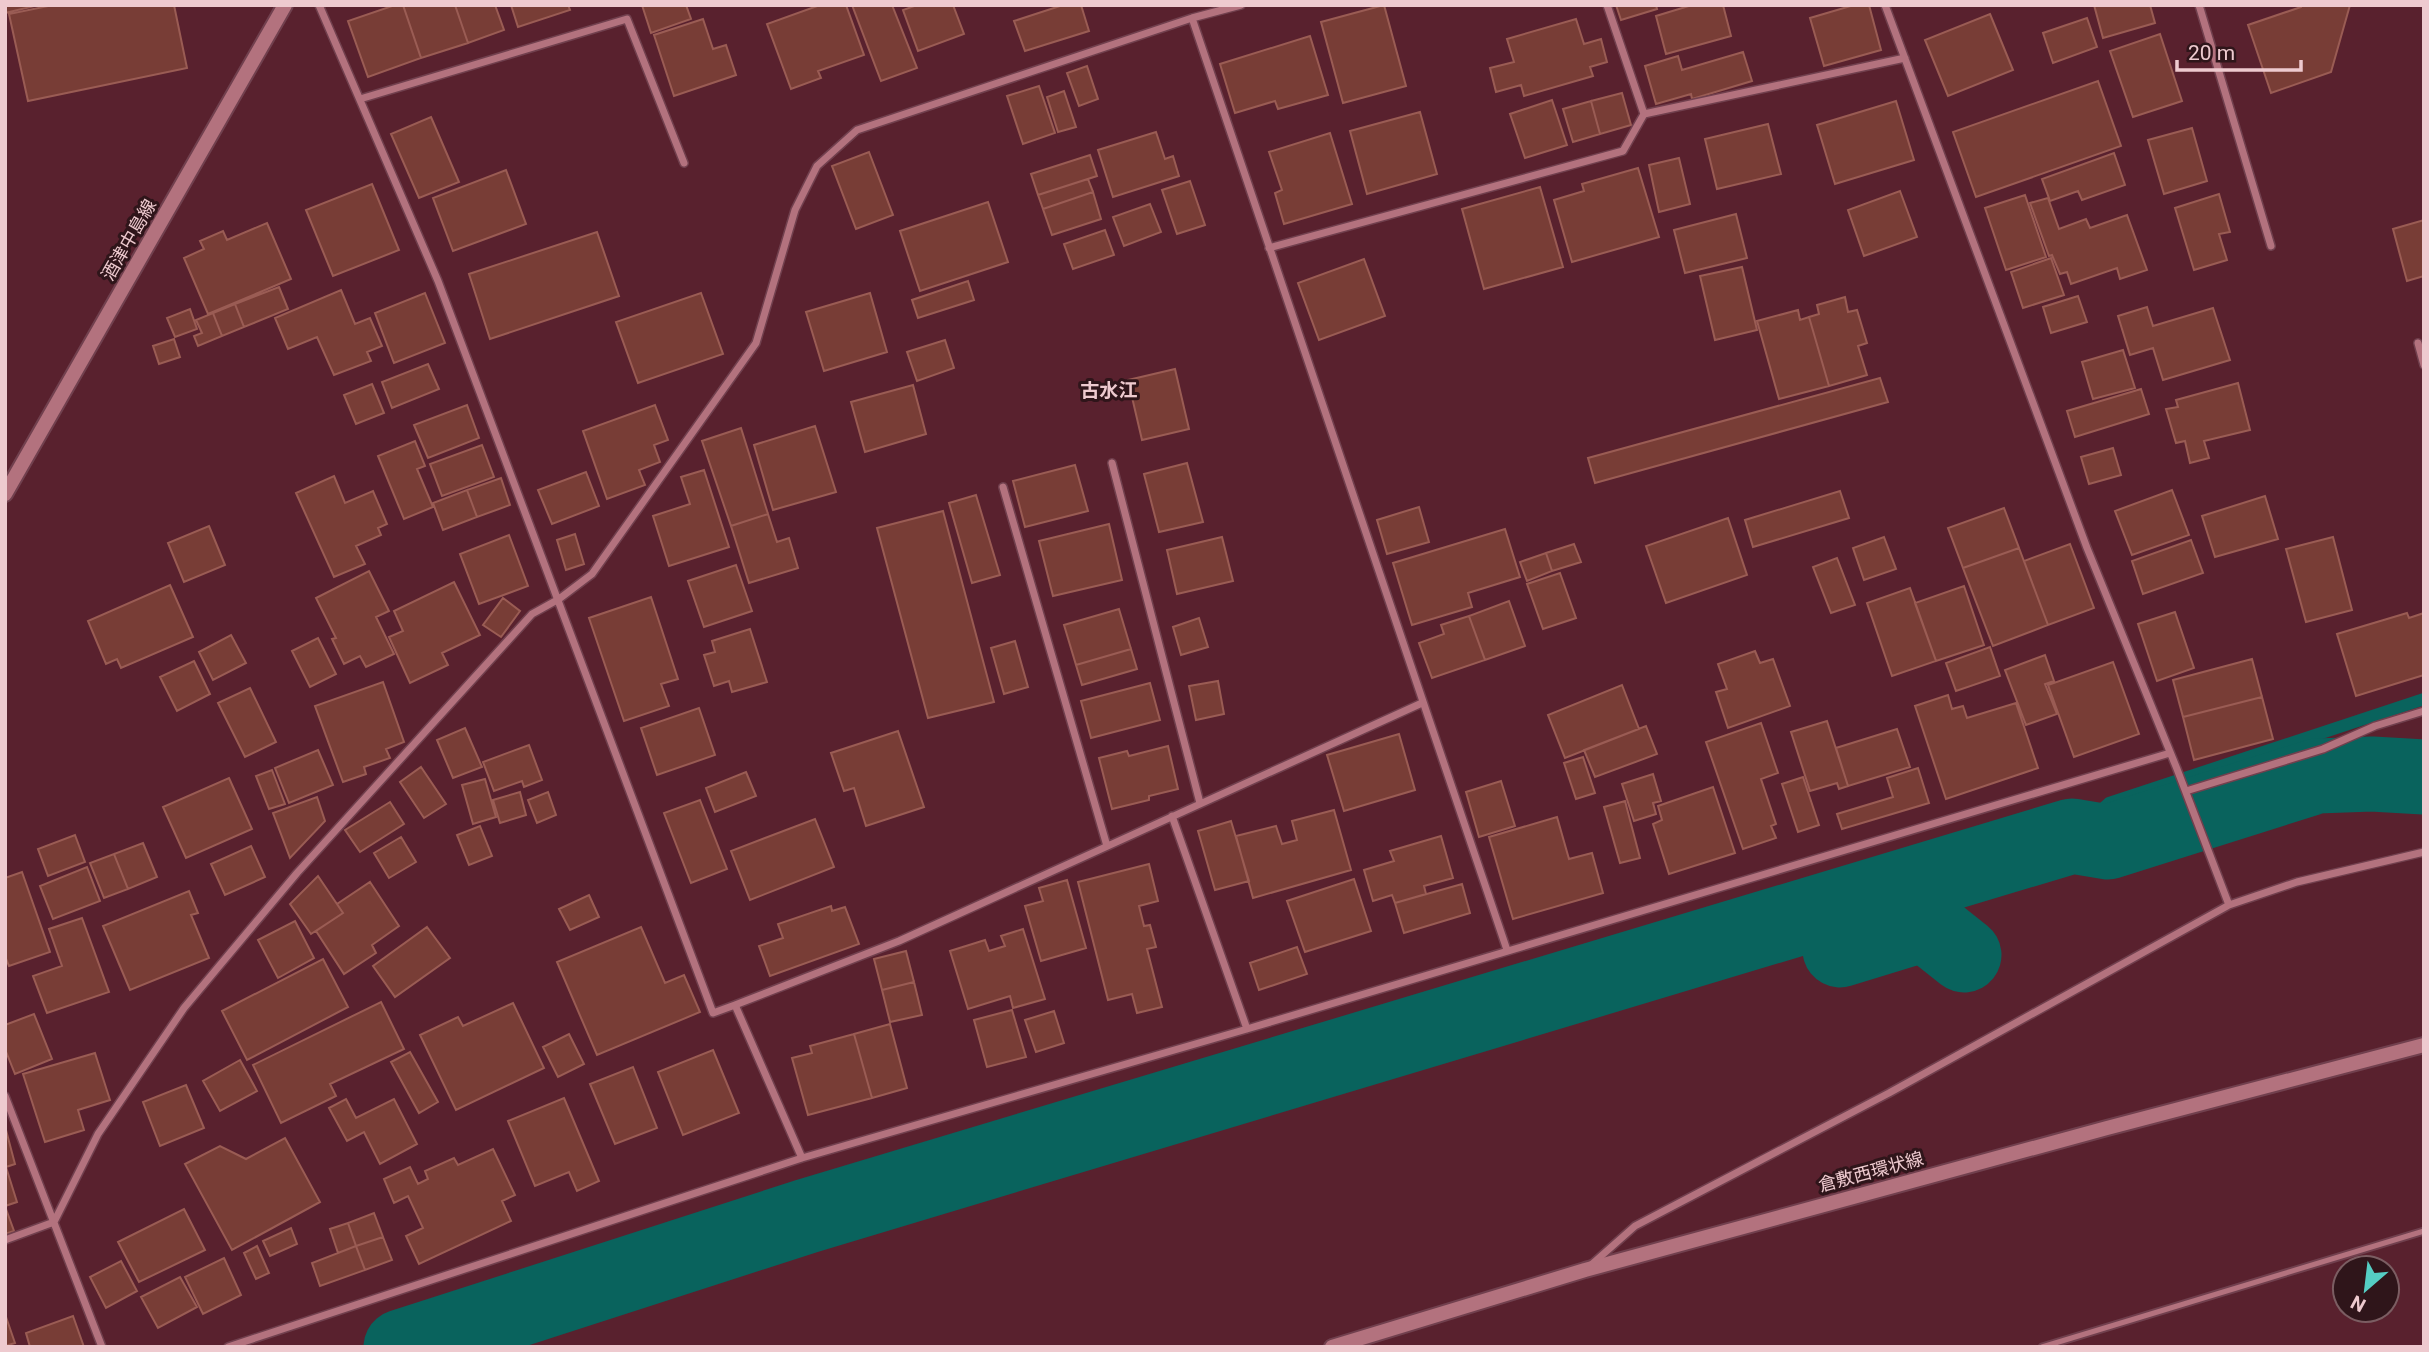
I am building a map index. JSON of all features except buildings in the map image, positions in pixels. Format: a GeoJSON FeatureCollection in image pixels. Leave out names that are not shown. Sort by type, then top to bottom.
{"type":"FeatureCollection","features":[{"type":"Feature","properties":{"kind":"main road","name":"酒津中島線"},"geometry":{"type":"LineString","coordinates":[[5,494],[285,5]]}},
{"type":"Feature","properties":{"kind":"main road","name":"倉敷西環状線"},"geometry":{"type":"LineString","coordinates":[[1332,1347],[1585,1270],[2424,1045]]}},
{"type":"Feature","properties":{"kind":"street"},"geometry":{"type":"LineString","coordinates":[[319,5],[438,281],[713,1013],[899,941],[1422,703]]}},
{"type":"Feature","properties":{"kind":"street"},"geometry":{"type":"LineString","coordinates":[[5,1240],[54,1222],[98,1135],[184,1008],[297,873],[532,614],[559,599],[593,574],[756,342],[795,210],[817,166],[857,130],[1192,18],[1241,5]]}},
{"type":"Feature","properties":{"kind":"street"},"geometry":{"type":"LineString","coordinates":[[1607,5],[1644,114]]}},
{"type":"Feature","properties":{"kind":"street"},"geometry":{"type":"LineString","coordinates":[[1885,5],[2087,548],[2186,791],[2228,905]]}},
{"type":"Feature","properties":{"kind":"street"},"geometry":{"type":"LineString","coordinates":[[2199,5],[2271,246]]}},
{"type":"Feature","properties":{"kind":"street"},"geometry":{"type":"LineString","coordinates":[[1192,18],[1507,950]]}},
{"type":"Feature","properties":{"kind":"street"},"geometry":{"type":"LineString","coordinates":[[360,99],[627,19],[684,163]]}},
{"type":"Feature","properties":{"kind":"street"},"geometry":{"type":"LineString","coordinates":[[1269,248],[1623,151],[1644,114],[1905,58]]}},
{"type":"Feature","properties":{"kind":"street"},"geometry":{"type":"LineString","coordinates":[[2418,343],[2424,365]]}},
{"type":"Feature","properties":{"kind":"street"},"geometry":{"type":"LineString","coordinates":[[1112,463],[1200,803]]}},
{"type":"Feature","properties":{"kind":"street"},"geometry":{"type":"LineString","coordinates":[[1003,487],[1107,846]]}},
{"type":"Feature","properties":{"kind":"street"},"geometry":{"type":"LineString","coordinates":[[2186,791],[2323,749],[2375,726],[2424,711]]}},
{"type":"Feature","properties":{"kind":"street"},"geometry":{"type":"LineString","coordinates":[[228,1347],[802,1158],[1247,1029],[2170,753]]}},
{"type":"Feature","properties":{"kind":"street"},"geometry":{"type":"LineString","coordinates":[[1172,816],[1247,1029]]}},
{"type":"Feature","properties":{"kind":"street"},"geometry":{"type":"LineString","coordinates":[[1585,1270],[1635,1226],[1889,1093],[2228,905],[2297,882],[2424,852]]}},
{"type":"Feature","properties":{"kind":"street"},"geometry":{"type":"LineString","coordinates":[[735,1005],[802,1158]]}},
{"type":"Feature","properties":{"kind":"street"},"geometry":{"type":"LineString","coordinates":[[5,1096],[102,1347]]}},
{"type":"Feature","properties":{"kind":"lane"},"geometry":{"type":"LineString","coordinates":[[2042,1347],[2424,1231]]}},
{"type":"Feature","properties":{"kind":"waterway"},"geometry":{"type":"LineString","coordinates":[[2072,836],[2109,803],[2424,699]]}},
{"type":"Feature","properties":{"kind":"waterway"},"geometry":{"type":"LineString","coordinates":[[401,1347],[807,1216],[2072,836],[2108,842],[2317,776],[2372,774],[2424,777]]}},
{"type":"Feature","properties":{"kind":"waterway"},"geometry":{"type":"LineString","coordinates":[[1840,950],[1925,924],[1964,955]]}},
{"type":"Feature","properties":{"kind":"district","name":"古水江"},"geometry":{"type":"Point","coordinates":[1109,390]}}]}
